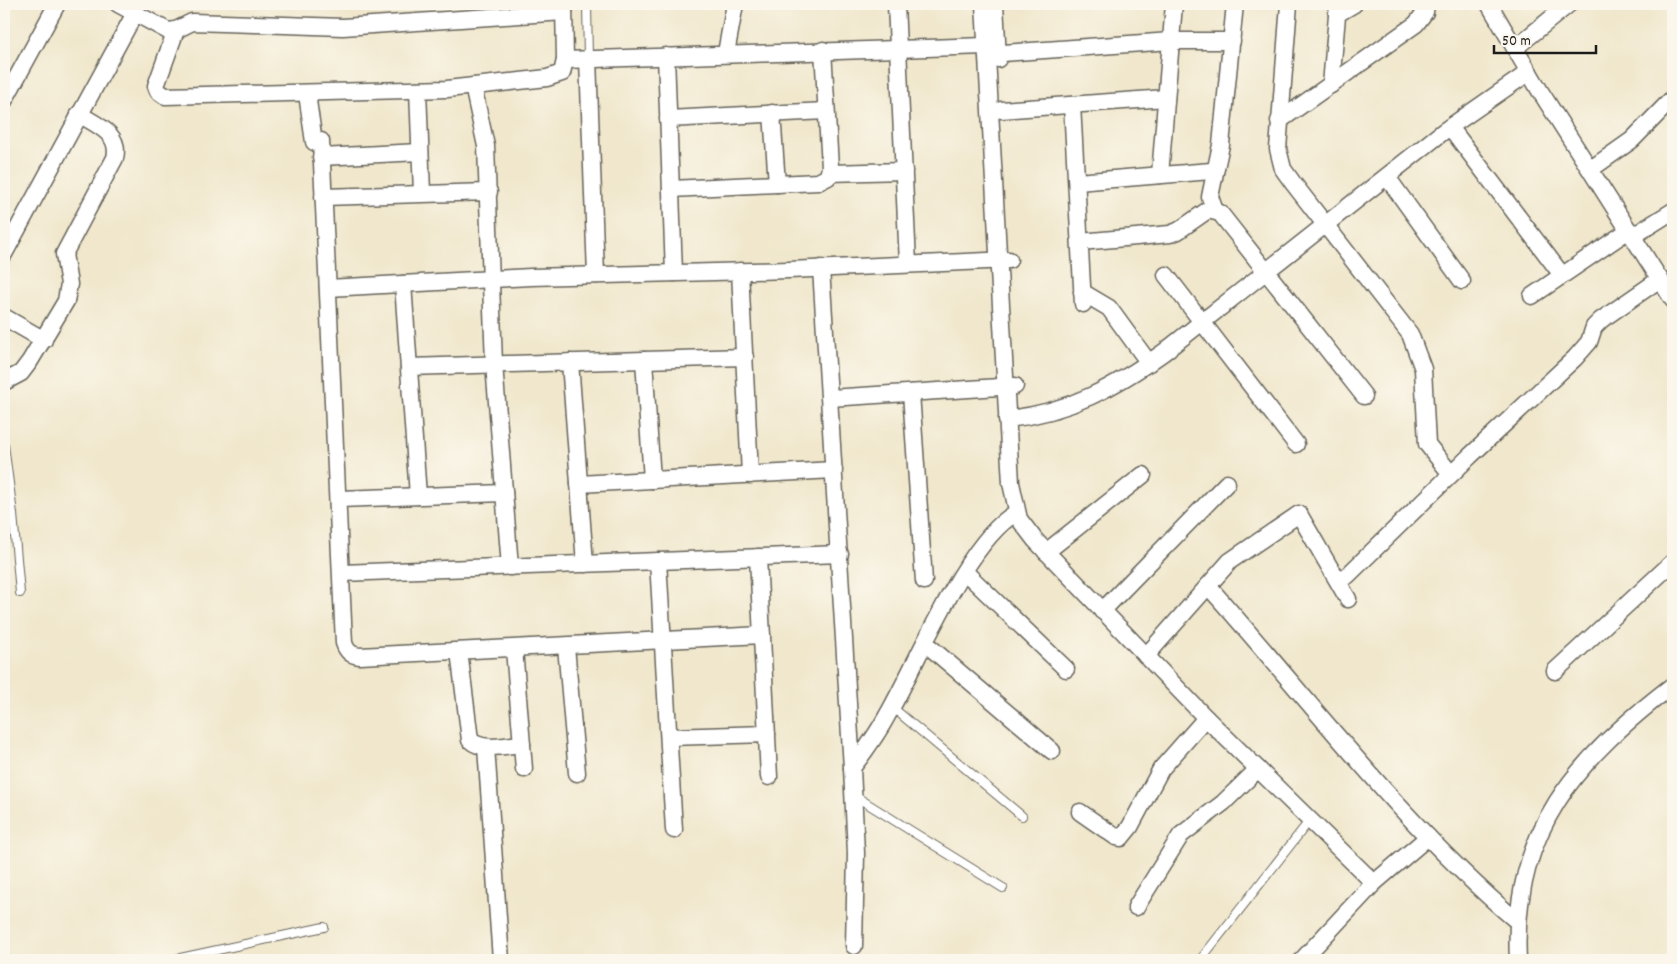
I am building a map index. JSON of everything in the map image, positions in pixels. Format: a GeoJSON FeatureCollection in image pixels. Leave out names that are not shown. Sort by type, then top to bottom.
{"type":"FeatureCollection","features":[{"type":"Feature","properties":{"kind":"street"},"geometry":{"type":"LineString","coordinates":[[4,101],[57,4]]}},
{"type":"Feature","properties":{"kind":"street"},"geometry":{"type":"LineString","coordinates":[[118,4],[168,31],[176,30],[192,22],[343,27],[564,8],[566,60],[562,73],[555,76],[473,86],[307,94],[165,96],[158,92],[156,86],[176,30]]}},
{"type":"Feature","properties":{"kind":"street"},"geometry":{"type":"LineString","coordinates":[[726,54],[735,4]]}},
{"type":"Feature","properties":{"kind":"street"},"geometry":{"type":"LineString","coordinates":[[896,4],[908,264]]}},
{"type":"Feature","properties":{"kind":"street"},"geometry":{"type":"LineString","coordinates":[[984,4],[990,51],[1001,110],[1004,260]]}},
{"type":"Feature","properties":{"kind":"street"},"geometry":{"type":"LineString","coordinates":[[995,4],[990,51],[1011,386],[1011,482],[1016,512],[1027,530],[1046,552],[1102,611],[1206,718],[1374,883]]}},
{"type":"Feature","properties":{"kind":"street"},"geometry":{"type":"LineString","coordinates":[[1160,175],[1174,4]]}},
{"type":"Feature","properties":{"kind":"street"},"geometry":{"type":"LineString","coordinates":[[1215,211],[1210,197],[1221,145],[1235,4]]}},
{"type":"Feature","properties":{"kind":"street"},"geometry":{"type":"LineString","coordinates":[[1289,4],[1279,121],[1278,149],[1283,169],[1410,334],[1423,369],[1427,444],[1450,474]]}},
{"type":"Feature","properties":{"kind":"street"},"geometry":{"type":"LineString","coordinates":[[1331,85],[1337,9],[1354,4]]}},
{"type":"Feature","properties":{"kind":"street"},"geometry":{"type":"LineString","coordinates":[[1279,121],[1416,24],[1425,12],[1426,4]]}},
{"type":"Feature","properties":{"kind":"street"},"geometry":{"type":"LineString","coordinates":[[1489,4],[1529,72],[1673,300]]}},
{"type":"Feature","properties":{"kind":"street"},"geometry":{"type":"LineString","coordinates":[[1515,48],[1569,4]]}},
{"type":"Feature","properties":{"kind":"street"},"geometry":{"type":"LineString","coordinates":[[4,254],[135,13]]}},
{"type":"Feature","properties":{"kind":"street"},"geometry":{"type":"LineString","coordinates":[[566,60],[898,48],[990,51],[1171,41],[1232,41]]}},
{"type":"Feature","properties":{"kind":"street"},"geometry":{"type":"LineString","coordinates":[[671,189],[818,182],[828,177],[823,50]]}},
{"type":"Feature","properties":{"kind":"street"},"geometry":{"type":"LineString","coordinates":[[666,56],[674,273]]}},
{"type":"Feature","properties":{"kind":"street"},"geometry":{"type":"LineString","coordinates":[[588,59],[596,275]]}},
{"type":"Feature","properties":{"kind":"street"},"geometry":{"type":"LineString","coordinates":[[1012,419],[1052,412],[1074,405],[1103,392],[1149,363],[1450,127],[1529,72]]}},
{"type":"Feature","properties":{"kind":"street"},"geometry":{"type":"LineString","coordinates":[[473,86],[486,146],[494,364],[510,567]]}},
{"type":"Feature","properties":{"kind":"street"},"geometry":{"type":"LineString","coordinates":[[418,90],[422,193]]}},
{"type":"Feature","properties":{"kind":"street"},"geometry":{"type":"LineString","coordinates":[[307,94],[318,146],[324,197],[344,643],[346,649],[353,655],[514,649],[762,635]]}},
{"type":"Feature","properties":{"kind":"street"},"geometry":{"type":"LineString","coordinates":[[1001,110],[1166,98]]}},
{"type":"Feature","properties":{"kind":"street"},"geometry":{"type":"LineString","coordinates":[[1591,169],[1632,140],[1673,98]]}},
{"type":"Feature","properties":{"kind":"street"},"geometry":{"type":"LineString","coordinates":[[1072,105],[1083,298],[1108,308],[1149,363]]}},
{"type":"Feature","properties":{"kind":"street"},"geometry":{"type":"LineString","coordinates":[[668,119],[826,111]]}},
{"type":"Feature","properties":{"kind":"street"},"geometry":{"type":"LineString","coordinates":[[772,113],[776,184]]}},
{"type":"Feature","properties":{"kind":"street"},"geometry":{"type":"LineString","coordinates":[[4,382],[21,373],[44,340],[70,293],[64,261],[67,247],[110,170],[118,150],[112,136],[80,114]]}},
{"type":"Feature","properties":{"kind":"street"},"geometry":{"type":"LineString","coordinates":[[1450,127],[1562,275]]}},
{"type":"Feature","properties":{"kind":"street"},"geometry":{"type":"LineString","coordinates":[[318,146],[420,152]]}},
{"type":"Feature","properties":{"kind":"street"},"geometry":{"type":"LineString","coordinates":[[1077,182],[1211,171],[1216,168]]}},
{"type":"Feature","properties":{"kind":"street"},"geometry":{"type":"LineString","coordinates":[[829,173],[904,171]]}},
{"type":"Feature","properties":{"kind":"street"},"geometry":{"type":"LineString","coordinates":[[1387,177],[1462,281]]}},
{"type":"Feature","properties":{"kind":"street"},"geometry":{"type":"LineString","coordinates":[[324,197],[489,192]]}},
{"type":"Feature","properties":{"kind":"street"},"geometry":{"type":"LineString","coordinates":[[1080,242],[1170,234],[1178,231],[1208,210],[1215,211],[1228,221],[1364,396]]}},
{"type":"Feature","properties":{"kind":"street"},"geometry":{"type":"LineString","coordinates":[[1532,296],[1562,275],[1631,233],[1673,211]]}},
{"type":"Feature","properties":{"kind":"street"},"geometry":{"type":"LineString","coordinates":[[328,288],[490,279],[1004,260]]}},
{"type":"Feature","properties":{"kind":"street"},"geometry":{"type":"LineString","coordinates":[[821,268],[852,768],[856,853],[854,946]]}},
{"type":"Feature","properties":{"kind":"street"},"geometry":{"type":"LineString","coordinates":[[740,271],[750,475]]}},
{"type":"Feature","properties":{"kind":"street"},"geometry":{"type":"LineString","coordinates":[[1166,275],[1296,444]]}},
{"type":"Feature","properties":{"kind":"street"},"geometry":{"type":"LineString","coordinates":[[1347,576],[1450,474],[1575,358],[1589,342],[1594,327],[1601,320],[1660,279]]}},
{"type":"Feature","properties":{"kind":"street"},"geometry":{"type":"LineString","coordinates":[[403,284],[418,496]]}},
{"type":"Feature","properties":{"kind":"street"},"geometry":{"type":"LineString","coordinates":[[4,317],[44,340]]}},
{"type":"Feature","properties":{"kind":"street"},"geometry":{"type":"LineString","coordinates":[[409,367],[745,357]]}},
{"type":"Feature","properties":{"kind":"street"},"geometry":{"type":"LineString","coordinates":[[644,360],[652,480]]}},
{"type":"Feature","properties":{"kind":"street"},"geometry":{"type":"LineString","coordinates":[[570,362],[585,564]]}},
{"type":"Feature","properties":{"kind":"street"},"geometry":{"type":"LineString","coordinates":[[830,398],[1011,386]]}},
{"type":"Feature","properties":{"kind":"street"},"geometry":{"type":"LineString","coordinates":[[911,393],[924,581]]}},
{"type":"Feature","properties":{"kind":"street"},"geometry":{"type":"LineString","coordinates":[[1012,419],[1027,530]]}},
{"type":"Feature","properties":{"kind":"street"},"geometry":{"type":"LineString","coordinates":[[579,484],[834,470]]}},
{"type":"Feature","properties":{"kind":"street"},"geometry":{"type":"LineString","coordinates":[[1046,552],[1144,475]]}},
{"type":"Feature","properties":{"kind":"street"},"geometry":{"type":"LineString","coordinates":[[1102,611],[1228,483]]}},
{"type":"Feature","properties":{"kind":"street"},"geometry":{"type":"LineString","coordinates":[[339,499],[504,493]]}},
{"type":"Feature","properties":{"kind":"street"},"geometry":{"type":"LineString","coordinates":[[852,768],[892,707],[965,572],[995,529],[1016,512]]}},
{"type":"Feature","properties":{"kind":"street"},"geometry":{"type":"LineString","coordinates":[[1146,656],[1230,561],[1298,514],[1348,599]]}},
{"type":"Feature","properties":{"kind":"street"},"geometry":{"type":"LineString","coordinates":[[342,573],[840,554]]}},
{"type":"Feature","properties":{"kind":"street"},"geometry":{"type":"LineString","coordinates":[[758,557],[769,777]]}},
{"type":"Feature","properties":{"kind":"street"},"geometry":{"type":"LineString","coordinates":[[658,561],[674,830]]}},
{"type":"Feature","properties":{"kind":"street"},"geometry":{"type":"LineString","coordinates":[[1555,671],[1673,562]]}},
{"type":"Feature","properties":{"kind":"street"},"geometry":{"type":"LineString","coordinates":[[965,572],[1066,669]]}},
{"type":"Feature","properties":{"kind":"street"},"geometry":{"type":"LineString","coordinates":[[1208,586],[1428,838],[1480,889],[1518,922]]}},
{"type":"Feature","properties":{"kind":"street"},"geometry":{"type":"LineString","coordinates":[[925,643],[1052,751]]}},
{"type":"Feature","properties":{"kind":"street"},"geometry":{"type":"LineString","coordinates":[[566,646],[577,773]]}},
{"type":"Feature","properties":{"kind":"street"},"geometry":{"type":"LineString","coordinates":[[514,649],[524,769]]}},
{"type":"Feature","properties":{"kind":"street"},"geometry":{"type":"LineString","coordinates":[[459,651],[467,734],[474,744],[486,747],[522,744]]}},
{"type":"Feature","properties":{"kind":"street"},"geometry":{"type":"LineString","coordinates":[[1518,960],[1518,922],[1529,860],[1553,808],[1584,764],[1604,742],[1673,685]]}},
{"type":"Feature","properties":{"kind":"street"},"geometry":{"type":"LineString","coordinates":[[1080,812],[1121,838],[1130,827],[1161,769],[1206,718]]}},
{"type":"Feature","properties":{"kind":"street"},"geometry":{"type":"LineString","coordinates":[[669,737],[767,734]]}},
{"type":"Feature","properties":{"kind":"street"},"geometry":{"type":"LineString","coordinates":[[486,747],[501,960]]}},
{"type":"Feature","properties":{"kind":"street"},"geometry":{"type":"LineString","coordinates":[[1136,907],[1181,835],[1223,803],[1258,769]]}},
{"type":"Feature","properties":{"kind":"street"},"geometry":{"type":"LineString","coordinates":[[1302,960],[1374,883],[1428,838]]}},
{"type":"Feature","properties":{"kind":"lane"},"geometry":{"type":"LineString","coordinates":[[587,4],[588,59]]}},
{"type":"Feature","properties":{"kind":"lane"},"geometry":{"type":"LineString","coordinates":[[4,445],[13,514],[20,593]]}},
{"type":"Feature","properties":{"kind":"lane"},"geometry":{"type":"LineString","coordinates":[[892,707],[1022,816]]}},
{"type":"Feature","properties":{"kind":"lane"},"geometry":{"type":"LineString","coordinates":[[853,795],[1003,888]]}},
{"type":"Feature","properties":{"kind":"lane"},"geometry":{"type":"LineString","coordinates":[[1201,959],[1310,820]]}},
{"type":"Feature","properties":{"kind":"lane"},"geometry":{"type":"LineString","coordinates":[[171,960],[324,927]]}}]}
